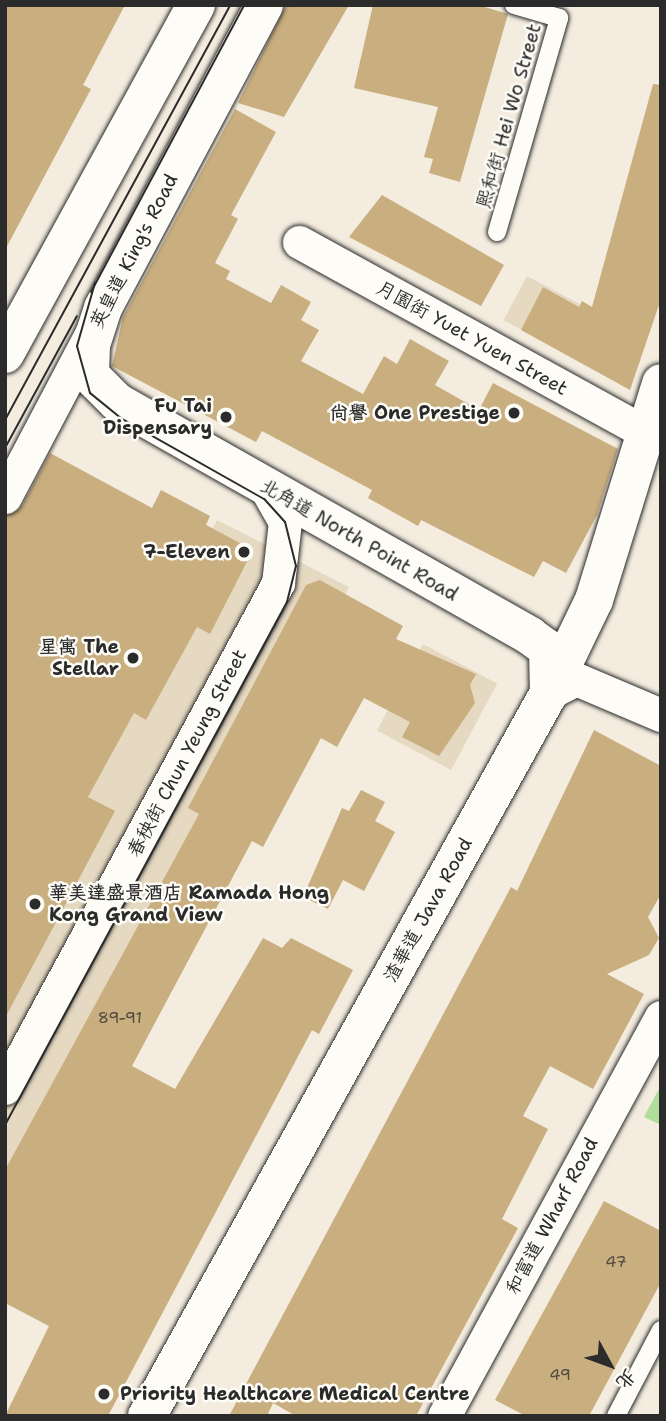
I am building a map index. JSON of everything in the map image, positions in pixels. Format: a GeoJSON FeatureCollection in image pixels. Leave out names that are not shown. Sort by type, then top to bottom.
{"type":"FeatureCollection","features":[{"type":"Feature","properties":{"kind":"main road"},"geometry":{"type":"LineString","coordinates":[[5,355],[196,5]]}},
{"type":"Feature","properties":{"kind":"main road","name":"英皇道 King's Road"},"geometry":{"type":"LineString","coordinates":[[103,308],[264,5]]}},
{"type":"Feature","properties":{"kind":"main road","name":"北角道 North Point Road"},"geometry":{"type":"LineString","coordinates":[[103,308],[88,361],[101,390],[548,649],[549,693]]}},
{"type":"Feature","properties":{"kind":"main road","name":"渣華道 Java Road"},"geometry":{"type":"LineString","coordinates":[[146,1416],[549,693],[594,600],[661,383]]}},
{"type":"Feature","properties":{"kind":"street","name":"月園街 Yuet Yuen Street"},"geometry":{"type":"LineString","coordinates":[[299,242],[646,433]]}},
{"type":"Feature","properties":{"kind":"street","name":"英皇道 King's Road"},"geometry":{"type":"LineString","coordinates":[[5,497],[103,308]]}},
{"type":"Feature","properties":{"kind":"street","name":"春秧街 Chun Yeung Street"},"geometry":{"type":"LineString","coordinates":[[5,1088],[278,583],[285,522],[264,485]]}},
{"type":"Feature","properties":{"kind":"street"},"geometry":{"type":"LineString","coordinates":[[549,693],[576,679],[661,715]]}},
{"type":"Feature","properties":{"kind":"street","name":"和富道 Wharf Road"},"geometry":{"type":"LineString","coordinates":[[444,1416],[661,1017]]}},
{"type":"Feature","properties":{"kind":"lane","name":"熙和街 Hei Wo Street"},"geometry":{"type":"LineString","coordinates":[[498,232],[559,18],[514,5]]}},
{"type":"Feature","properties":{"kind":"lane"},"geometry":{"type":"LineString","coordinates":[[616,1416],[661,1329]]}},
{"type":"Feature","properties":{"kind":"shaded area"},"geometry":{"type":"Polygon","coordinates":[[[527,276],[644,338],[620,382],[504,320],[527,276]]]}},
{"type":"Feature","properties":{"kind":"shaded area"},"geometry":{"type":"Polygon","coordinates":[[[217,520],[349,587],[5,1262],[5,783],[163,610],[207,525],[213,528],[217,520]]]}},
{"type":"Feature","properties":{"kind":"shaded area"},"geometry":{"type":"Polygon","coordinates":[[[423,644],[497,683],[451,770],[377,731],[423,644]]]}},
{"type":"Feature","properties":{"kind":"green space"},"geometry":{"type":"Polygon","coordinates":[[[661,1085],[661,1125],[644,1117],[661,1085]]]}},
{"type":"Feature","properties":{"kind":"building"},"geometry":{"type":"Polygon","coordinates":[[[5,5],[125,5],[83,85],[91,89],[5,250],[5,5]]]}},
{"type":"Feature","properties":{"kind":"building"},"geometry":{"type":"Polygon","coordinates":[[[286,5],[349,5],[284,117],[238,103],[286,5]]]}},
{"type":"Feature","properties":{"kind":"building"},"geometry":{"type":"Polygon","coordinates":[[[373,5],[478,5],[508,14],[460,182],[429,173],[433,159],[424,157],[438,107],[354,88],[373,5]]]}},
{"type":"Feature","properties":{"kind":"building"},"geometry":{"type":"Polygon","coordinates":[[[653,84],[661,85],[661,299],[630,390],[521,330],[543,287],[579,307],[582,301],[592,307],[653,84]]]}},
{"type":"Feature","properties":{"kind":"building"},"geometry":{"type":"Polygon","coordinates":[[[235,109],[276,132],[231,215],[238,219],[215,263],[230,271],[226,279],[271,303],[281,285],[311,302],[301,320],[319,330],[301,361],[363,394],[384,356],[397,364],[410,339],[449,361],[435,385],[479,410],[493,383],[618,449],[597,515],[566,573],[543,561],[534,577],[421,520],[418,526],[368,498],[372,490],[262,431],[256,442],[112,366],[123,317],[235,109]]]}},
{"type":"Feature","properties":{"kind":"building"},"geometry":{"type":"Polygon","coordinates":[[[382,195],[504,265],[481,306],[349,237],[382,195]]]}},
{"type":"Feature","properties":{"kind":"building"},"geometry":{"type":"Polygon","coordinates":[[[50,453],[152,508],[161,490],[210,516],[206,525],[253,550],[210,634],[197,627],[146,720],[134,713],[88,797],[115,811],[5,1018],[5,516],[22,506],[50,453]]]}},
{"type":"Feature","properties":{"kind":"building"},"geometry":{"type":"Polygon","coordinates":[[[320,580],[403,626],[396,639],[476,674],[470,685],[475,703],[439,756],[402,737],[410,722],[364,698],[337,747],[321,738],[263,847],[252,841],[132,1066],[175,1089],[263,938],[282,948],[291,938],[353,970],[319,1034],[312,1030],[108,1416],[5,1416],[49,1326],[5,1303],[5,1170],[199,814],[188,808],[306,585],[320,580]]]}},
{"type":"Feature","properties":{"kind":"building"},"geometry":{"type":"Polygon","coordinates":[[[594,730],[661,766],[661,894],[648,917],[659,938],[649,955],[607,974],[644,994],[593,1089],[550,1066],[523,1116],[548,1129],[502,1219],[518,1228],[416,1416],[296,1416],[273,1403],[267,1416],[229,1416],[511,887],[517,891],[594,730]]]}},
{"type":"Feature","properties":{"kind":"building"},"geometry":{"type":"Polygon","coordinates":[[[361,790],[385,802],[375,821],[395,832],[364,891],[343,880],[328,909],[303,897],[342,808],[349,811],[361,790]]]}},
{"type":"Feature","properties":{"kind":"building"},"geometry":{"type":"Polygon","coordinates":[[[604,1201],[661,1231],[661,1282],[589,1416],[526,1416],[495,1400],[604,1201]]]}},
{"type":"Feature","properties":{"kind":"tram line"},"geometry":{"type":"LineString","coordinates":[[5,420],[230,5]]}},
{"type":"Feature","properties":{"kind":"tram line"},"geometry":{"type":"LineString","coordinates":[[91,292],[244,5]]}},
{"type":"Feature","properties":{"kind":"tram line"},"geometry":{"type":"LineString","coordinates":[[5,1125],[287,602],[296,566],[285,522],[264,499],[122,419],[90,393],[77,346],[95,283]]}},
{"type":"Feature","properties":{"kind":"tram line"},"geometry":{"type":"LineString","coordinates":[[5,448],[77,316]]}},
{"type":"Feature","properties":{"kind":"place","name":"尚譽 One Prestige"},"geometry":{"type":"Point","coordinates":[514,413]}},
{"type":"Feature","properties":{"kind":"place","name":"Fu Tai Dispensary"},"geometry":{"type":"Point","coordinates":[226,417]}},
{"type":"Feature","properties":{"kind":"place","name":"7-Eleven"},"geometry":{"type":"Point","coordinates":[244,552]}},
{"type":"Feature","properties":{"kind":"place","name":"星寓 The Stellar"},"geometry":{"type":"Point","coordinates":[133,658]}},
{"type":"Feature","properties":{"kind":"place","name":"華美達盛景酒店 Ramada Hong Kong Grand View"},"geometry":{"type":"Point","coordinates":[35,904]}},
{"type":"Feature","properties":{"kind":"place","name":"Priority Healthcare Medical Centre"},"geometry":{"type":"Point","coordinates":[104,1394]}}]}
